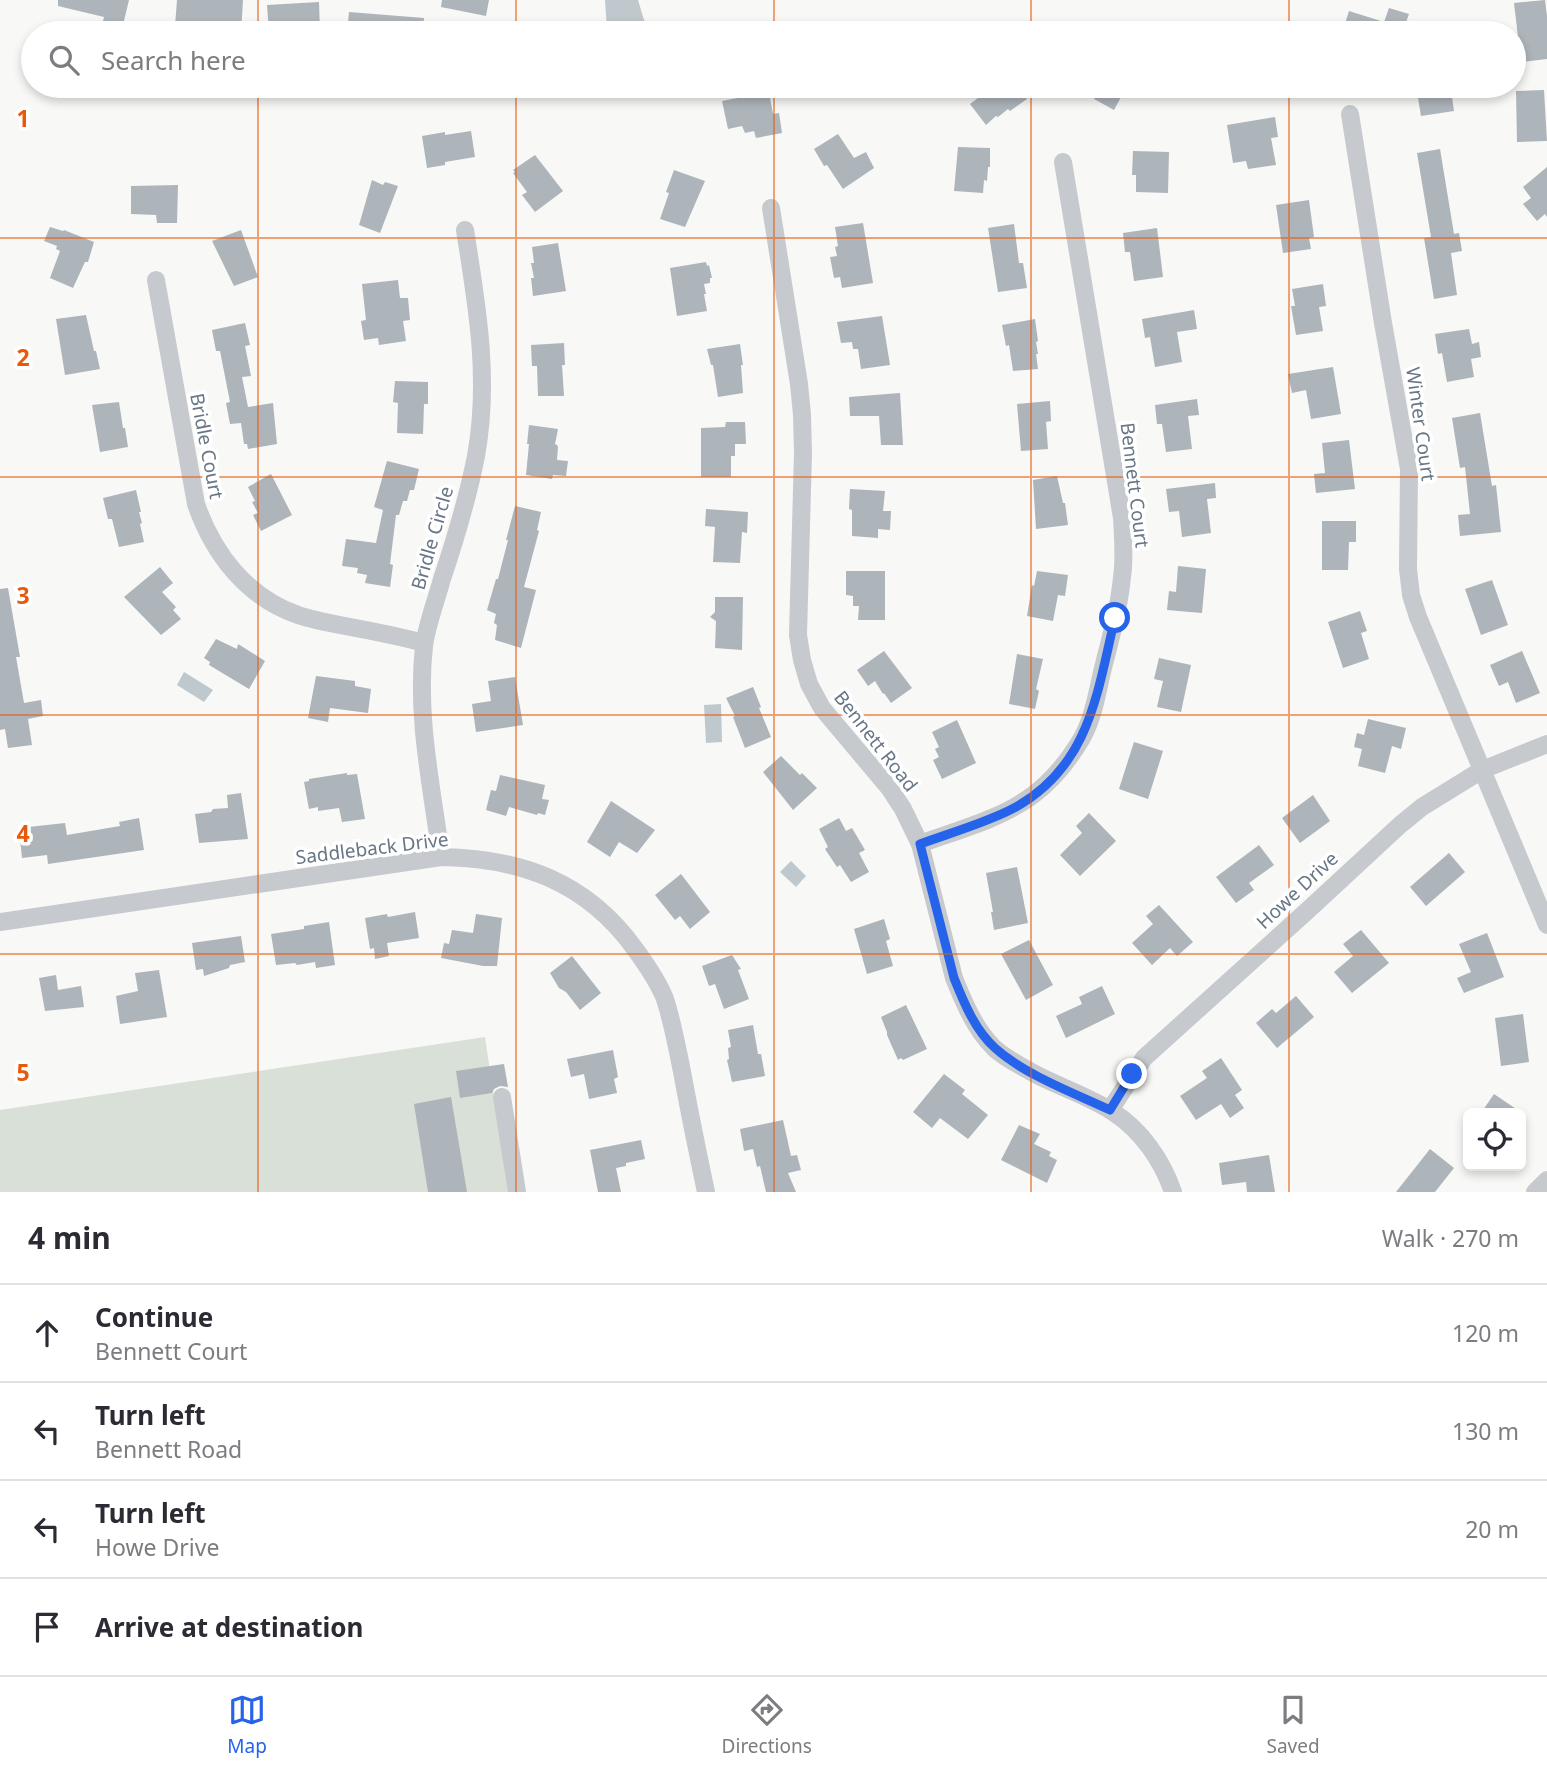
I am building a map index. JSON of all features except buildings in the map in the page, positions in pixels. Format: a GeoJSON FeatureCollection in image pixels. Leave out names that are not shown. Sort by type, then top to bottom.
{"type":"FeatureCollection","features":[{"type":"Feature","properties":{"kind":"street","name":"Winter Court"},"geometry":{"type":"LineString","coordinates":[[1350,114],[1409,469],[1408,569],[1411,595],[1547,925]]}},
{"type":"Feature","properties":{"kind":"street","name":"Bennett Court"},"geometry":{"type":"LineString","coordinates":[[920,844],[1014,807],[1050,780],[1067,762],[1083,736],[1094,708],[1115,618],[1122,576],[1122,518],[1063,162]]}},
{"type":"Feature","properties":{"kind":"street","name":"Bennett Road"},"geometry":{"type":"LineString","coordinates":[[771,208],[802,415],[798,635],[809,684],[822,708],[890,789],[903,809],[920,844],[954,978],[962,1000],[977,1026],[994,1047],[1014,1063],[1110,1110],[1138,1133],[1167,1174],[1173,1192]]}},
{"type":"Feature","properties":{"kind":"street","name":"Bridle Circle"},"geometry":{"type":"LineString","coordinates":[[441,857],[421,706],[424,643],[476,458],[481,424],[482,354],[465,230]]}},
{"type":"Feature","properties":{"kind":"street","name":"Bridle Court"},"geometry":{"type":"LineString","coordinates":[[156,280],[196,504],[204,527],[219,554],[253,591],[297,615],[424,643]]}},
{"type":"Feature","properties":{"kind":"street","name":"Howe Drive"},"geometry":{"type":"LineString","coordinates":[[1110,1110],[1144,1058],[1158,1043],[1400,825],[1422,807],[1482,770],[1547,744]]}},
{"type":"Feature","properties":{"kind":"street","name":"Saddleback Drive"},"geometry":{"type":"LineString","coordinates":[[0,922],[441,857],[507,863],[556,881],[606,914],[647,964],[664,998],[706,1192]]}},
{"type":"Feature","properties":{"kind":"street"},"geometry":{"type":"LineString","coordinates":[[502,1097],[517,1192]]}},
{"type":"Feature","properties":{"kind":"street"},"geometry":{"type":"LineString","coordinates":[[1535,1192],[1547,1180]]}},
{"type":"Feature","properties":{"kind":"shaded area"},"geometry":{"type":"Polygon","coordinates":[[[605,0],[638,0],[644,21],[606,21],[605,0]]]}},
{"type":"Feature","properties":{"kind":"shaded area"},"geometry":{"type":"Polygon","coordinates":[[[184,672],[213,690],[204,702],[177,685],[184,672]]]}},
{"type":"Feature","properties":{"kind":"shaded area"},"geometry":{"type":"Polygon","coordinates":[[[721,704],[722,742],[706,743],[704,705],[721,704]]]}},
{"type":"Feature","properties":{"kind":"shaded area"},"geometry":{"type":"Polygon","coordinates":[[[791,861],[806,876],[796,887],[780,872],[791,861]]]}},
{"type":"Feature","properties":{"kind":"shaded area"},"geometry":{"type":"Polygon","coordinates":[[[485,1037],[508,1192],[0,1192],[0,1110],[485,1037]]]}},
{"type":"Feature","properties":{"kind":"route"},"geometry":{"type":"LineString","coordinates":[[1115,618],[1094,708],[1083,736],[1067,762],[1033,795],[1014,807],[920,844],[962,1000],[977,1026],[994,1047],[1014,1063],[1110,1110],[1132,1074]]}}]}
